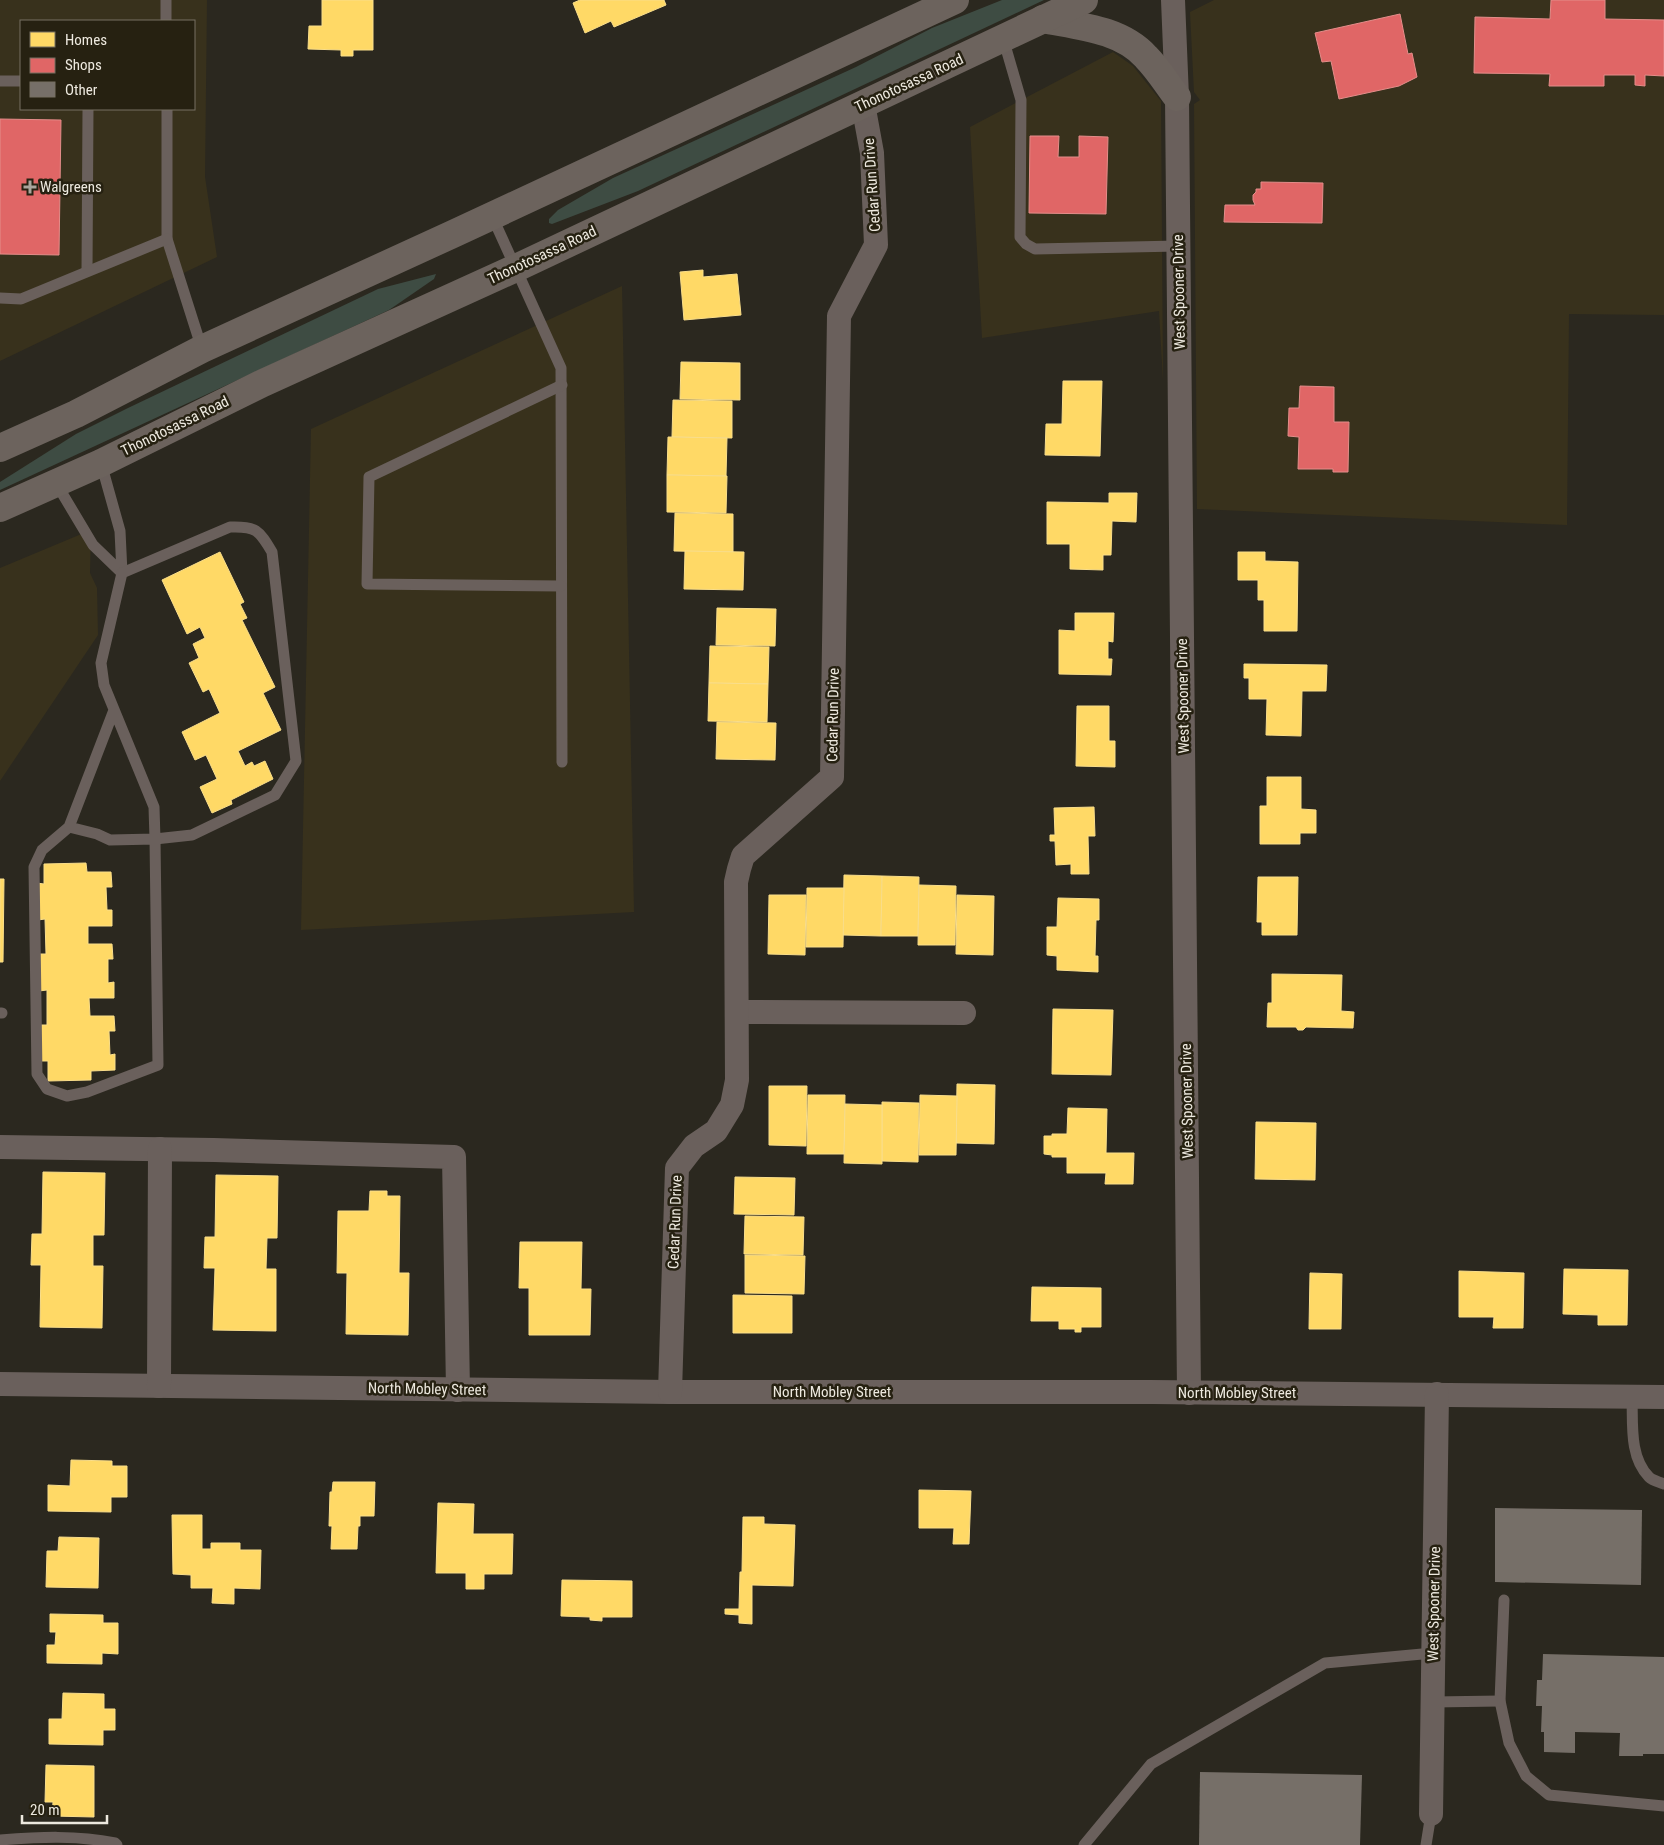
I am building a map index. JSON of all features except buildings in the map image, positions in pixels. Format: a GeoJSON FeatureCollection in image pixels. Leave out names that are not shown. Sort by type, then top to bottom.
{"type":"FeatureCollection","features":[{"type":"Feature","properties":{"kind":"main road"},"geometry":{"type":"LineString","coordinates":[[0,448],[76,414],[202,349],[955,0]]}},
{"type":"Feature","properties":{"kind":"main road","name":"Thonotosassa Road"},"geometry":{"type":"LineString","coordinates":[[0,508],[101,464],[263,383],[516,268],[1084,0]]}},
{"type":"Feature","properties":{"kind":"main road"},"geometry":{"type":"LineString","coordinates":[[1043,19],[1098,30],[1122,40],[1145,56],[1177,97]]}},
{"type":"Feature","properties":{"kind":"street","name":"West Spooner Drive"},"geometry":{"type":"LineString","coordinates":[[1173,0],[1177,97],[1189,1393]]}},
{"type":"Feature","properties":{"kind":"street","name":"Cedar Run Drive"},"geometry":{"type":"LineString","coordinates":[[670,1392],[677,1168],[694,1146],[716,1131],[732,1105],[737,1080],[736,882],[738,869],[744,856],[832,777],[839,316],[876,245],[872,153],[863,104]]}},
{"type":"Feature","properties":{"kind":"street"},"geometry":{"type":"LineString","coordinates":[[737,1012],[964,1013]]}},
{"type":"Feature","properties":{"kind":"street"},"geometry":{"type":"LineString","coordinates":[[0,1147],[160,1149],[454,1158],[458,1390]]}},
{"type":"Feature","properties":{"kind":"street"},"geometry":{"type":"LineString","coordinates":[[159,1386],[160,1149]]}},
{"type":"Feature","properties":{"kind":"street","name":"North Mobley Street"},"geometry":{"type":"LineString","coordinates":[[0,1384],[670,1392],[1438,1394],[1664,1397]]}},
{"type":"Feature","properties":{"kind":"street","name":"West Spooner Drive"},"geometry":{"type":"LineString","coordinates":[[1431,1814],[1438,1394]]}},
{"type":"Feature","properties":{"kind":"lane"},"geometry":{"type":"LineString","coordinates":[[166,0],[166,20]]}},
{"type":"Feature","properties":{"kind":"lane"},"geometry":{"type":"LineString","coordinates":[[1003,38],[1021,100],[1020,237],[1026,244],[1035,249],[1178,246]]}},
{"type":"Feature","properties":{"kind":"lane"},"geometry":{"type":"LineString","coordinates":[[0,81],[20,81]]}},
{"type":"Feature","properties":{"kind":"lane"},"geometry":{"type":"LineString","coordinates":[[87,271],[88,110]]}},
{"type":"Feature","properties":{"kind":"lane"},"geometry":{"type":"LineString","coordinates":[[166,110],[167,238],[202,349]]}},
{"type":"Feature","properties":{"kind":"lane"},"geometry":{"type":"LineString","coordinates":[[492,216],[561,368],[562,762]]}},
{"type":"Feature","properties":{"kind":"lane"},"geometry":{"type":"LineString","coordinates":[[0,298],[21,299],[167,238]]}},
{"type":"Feature","properties":{"kind":"lane"},"geometry":{"type":"LineString","coordinates":[[561,586],[368,584],[369,477],[562,385]]}},
{"type":"Feature","properties":{"kind":"lane"},"geometry":{"type":"LineString","coordinates":[[101,464],[120,531],[122,573],[102,663],[104,685],[154,807],[158,1065],[87,1092],[67,1096],[47,1089],[37,1074],[34,867],[42,850],[69,827],[114,710]]}},
{"type":"Feature","properties":{"kind":"lane"},"geometry":{"type":"LineString","coordinates":[[56,483],[93,545],[122,573]]}},
{"type":"Feature","properties":{"kind":"lane"},"geometry":{"type":"LineString","coordinates":[[69,827],[97,834],[110,840],[155,839],[192,835],[275,795],[296,761],[272,552],[262,535],[249,526],[230,527],[122,573]]}},
{"type":"Feature","properties":{"kind":"lane"},"geometry":{"type":"LineString","coordinates":[[1632,1397],[1633,1442],[1639,1461],[1650,1478],[1664,1484]]}},
{"type":"Feature","properties":{"kind":"lane"},"geometry":{"type":"LineString","coordinates":[[1504,1600],[1500,1701],[1509,1743],[1526,1776],[1550,1795],[1664,1806]]}},
{"type":"Feature","properties":{"kind":"lane"},"geometry":{"type":"LineString","coordinates":[[1084,1845],[1152,1764],[1325,1663],[1434,1652]]}},
{"type":"Feature","properties":{"kind":"lane"},"geometry":{"type":"LineString","coordinates":[[1433,1702],[1500,1701]]}},
{"type":"Feature","properties":{"kind":"lane"},"geometry":{"type":"LineString","coordinates":[[1426,1845],[1431,1814]]}},
{"type":"Feature","properties":{"kind":"lane"},"geometry":{"type":"LineString","coordinates":[[0,1840],[41,1837],[94,1839],[117,1845]]}},
{"type":"Feature","properties":{"kind":"shaded area"},"geometry":{"type":"Polygon","coordinates":[[[0,0],[207,0],[205,177],[217,257],[0,361],[0,0]]]}},
{"type":"Feature","properties":{"kind":"shaded area"},"geometry":{"type":"Polygon","coordinates":[[[1214,0],[1664,0],[1664,315],[1569,314],[1567,525],[1197,509],[1194,104],[1200,100],[1194,92],[1190,12],[1214,0]]]}},
{"type":"Feature","properties":{"kind":"shaded area"},"geometry":{"type":"Polygon","coordinates":[[[1113,52],[1133,66],[1161,101],[1163,381],[1159,311],[982,338],[970,127],[1113,52]]]}},
{"type":"Feature","properties":{"kind":"shaded area"},"geometry":{"type":"Polygon","coordinates":[[[622,286],[634,912],[301,930],[311,429],[622,286]]]}},
{"type":"Feature","properties":{"kind":"shaded area"},"geometry":{"type":"Polygon","coordinates":[[[91,530],[90,573],[97,588],[98,635],[0,781],[0,568],[91,530]]]}},
{"type":"Feature","properties":{"kind":"green space"},"geometry":{"type":"Polygon","coordinates":[[[1002,0],[1044,0],[638,191],[552,224],[549,223],[549,219],[558,210],[613,178],[856,67],[932,28],[1002,0]]]}},
{"type":"Feature","properties":{"kind":"green space"},"geometry":{"type":"Polygon","coordinates":[[[436,274],[434,279],[389,310],[0,490],[0,482],[76,434],[128,408],[378,289],[436,274]]]}},
{"type":"Feature","properties":{"kind":"place","name":"Walgreens"},"geometry":{"type":"Point","coordinates":[30,187]}}]}
